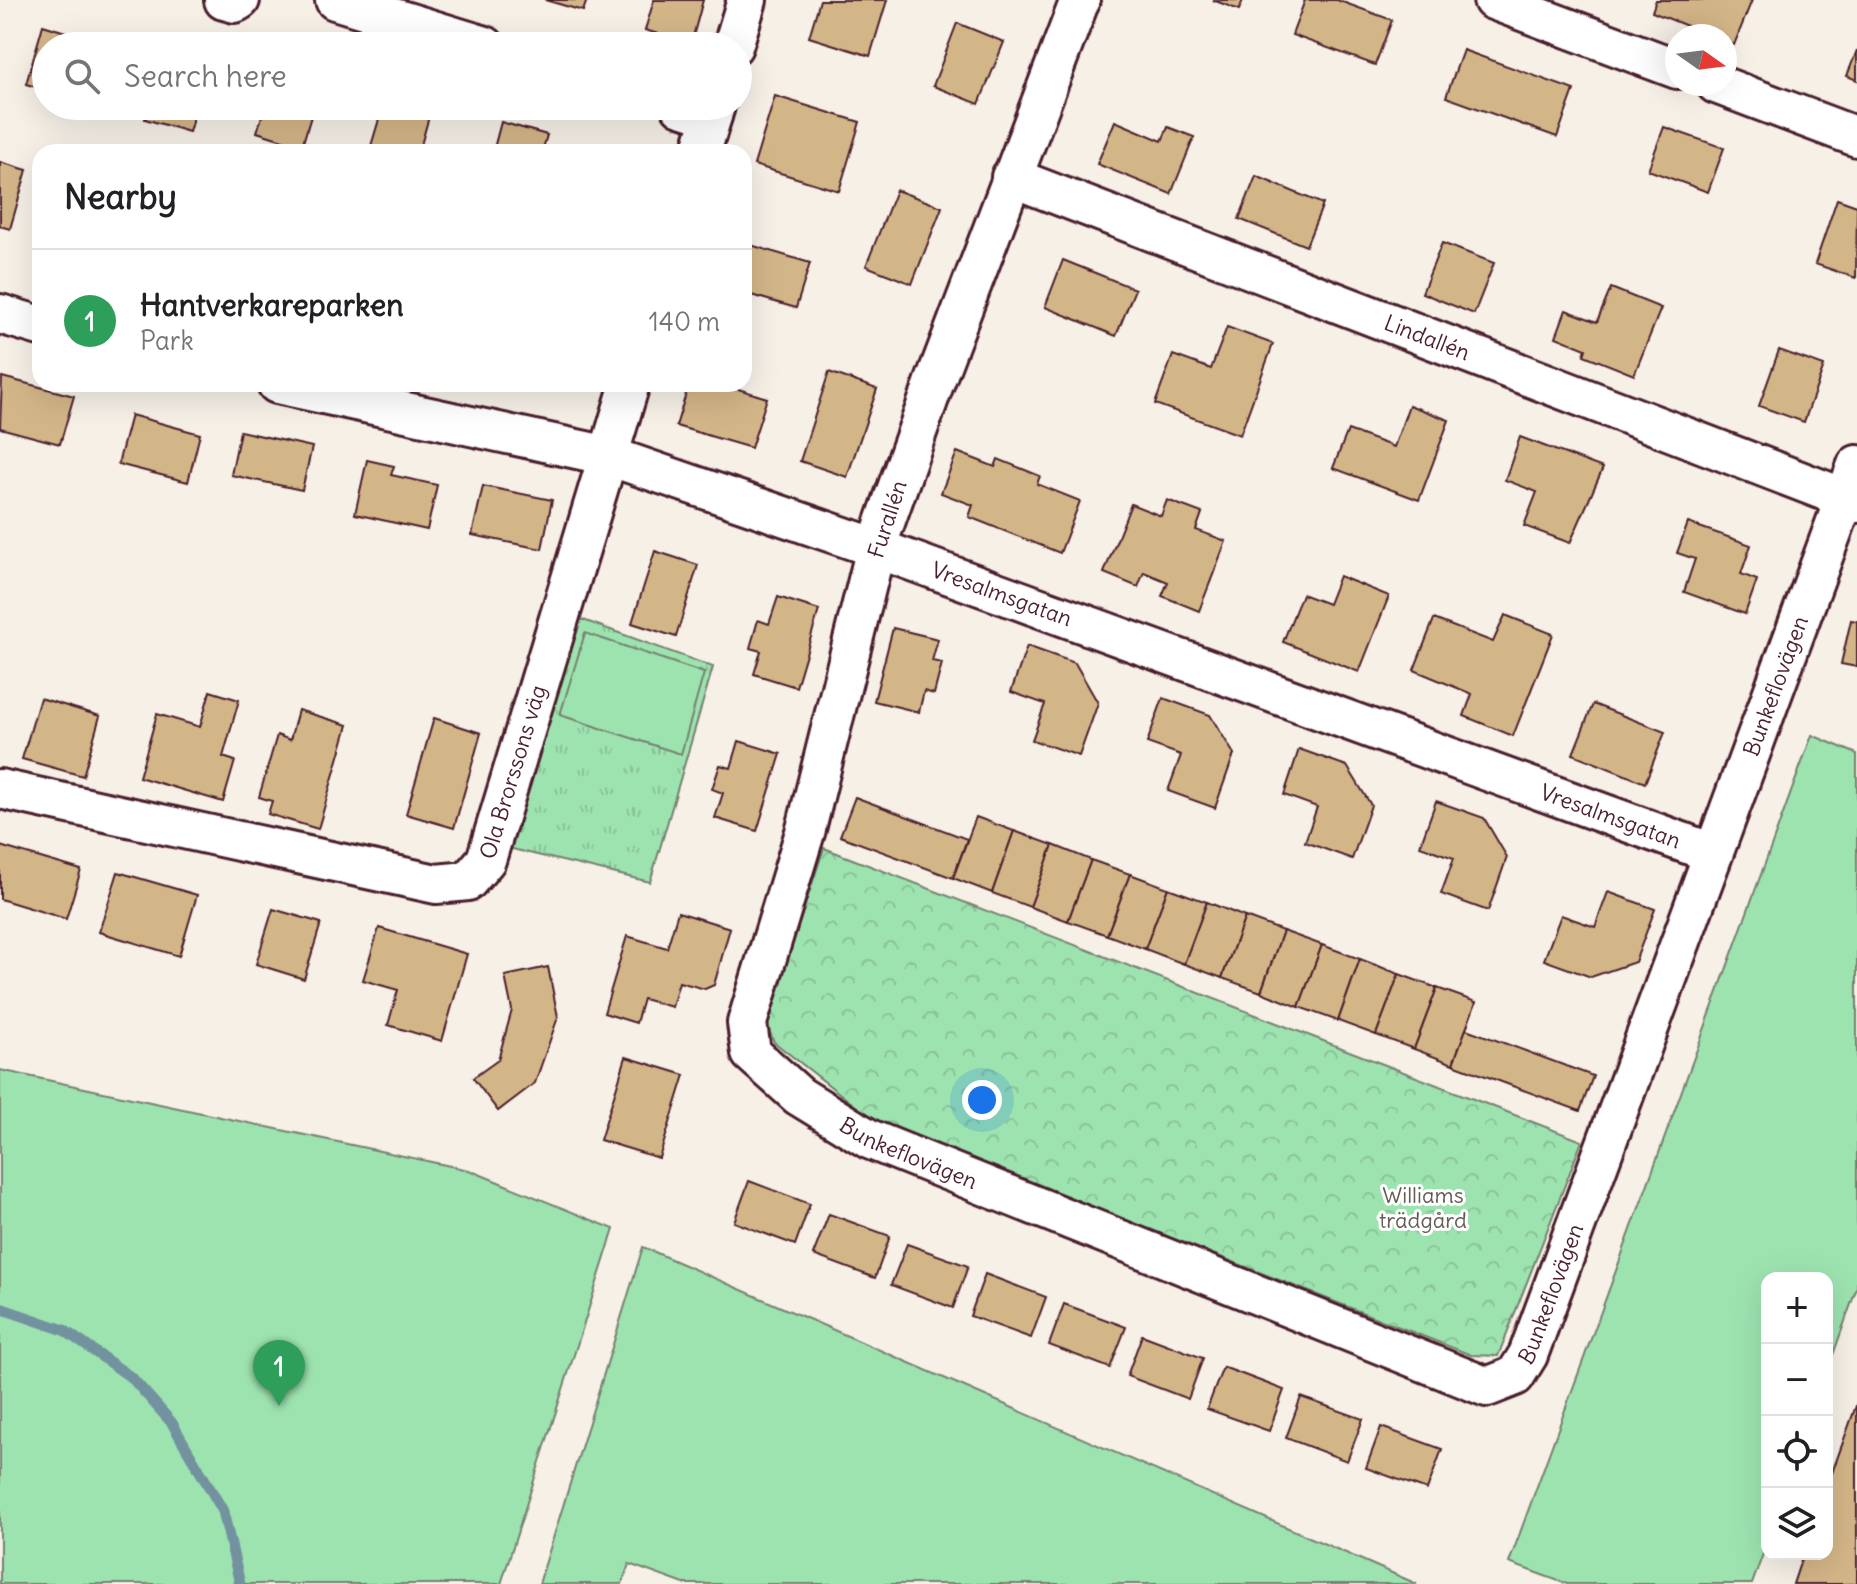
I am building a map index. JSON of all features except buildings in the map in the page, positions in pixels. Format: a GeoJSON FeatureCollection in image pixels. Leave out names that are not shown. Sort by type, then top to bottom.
{"type":"FeatureCollection","features":[{"type":"Feature","properties":{"kind":"street"},"geometry":{"type":"LineString","coordinates":[[224,0],[235,3],[240,0]]}},
{"type":"Feature","properties":{"kind":"street"},"geometry":{"type":"LineString","coordinates":[[335,0],[439,32]]}},
{"type":"Feature","properties":{"kind":"street"},"geometry":{"type":"LineString","coordinates":[[737,32],[747,0]]}},
{"type":"Feature","properties":{"kind":"street","name":"Furallén"},"geometry":{"type":"LineString","coordinates":[[751,1053],[747,1023],[806,829],[876,548],[1011,177],[1080,0]]}},
{"type":"Feature","properties":{"kind":"street"},"geometry":{"type":"LineString","coordinates":[[1493,0],[1665,64]]}},
{"type":"Feature","properties":{"kind":"street"},"geometry":{"type":"LineString","coordinates":[[1737,92],[1857,137]]}},
{"type":"Feature","properties":{"kind":"street"},"geometry":{"type":"LineString","coordinates":[[701,144],[702,120]]}},
{"type":"Feature","properties":{"kind":"street","name":"Lindallén"},"geometry":{"type":"LineString","coordinates":[[1011,177],[1853,488]]}},
{"type":"Feature","properties":{"kind":"street"},"geometry":{"type":"LineString","coordinates":[[0,314],[32,324]]}},
{"type":"Feature","properties":{"kind":"street","name":"Vresalmsgatan"},"geometry":{"type":"LineString","coordinates":[[314,392],[609,456],[876,548],[1712,853]]}},
{"type":"Feature","properties":{"kind":"street","name":"Ola Brorssons väg"},"geometry":{"type":"LineString","coordinates":[[0,789],[436,884],[468,881],[486,860],[628,392]]}},
{"type":"Feature","properties":{"kind":"street","name":"Bunkeflovägen"},"geometry":{"type":"LineString","coordinates":[[751,1053],[799,1096],[869,1139],[1487,1387],[1515,1376],[1528,1355],[1617,1121],[1712,853],[1853,488]]}},
{"type":"Feature","properties":{"kind":"green space"},"geometry":{"type":"Polygon","coordinates":[[[575,617],[713,667],[650,882],[508,848],[575,617]]]}},
{"type":"Feature","properties":{"kind":"green space"},"geometry":{"type":"Polygon","coordinates":[[[585,633],[704,673],[681,754],[560,715],[585,633]]]}},
{"type":"Feature","properties":{"kind":"green space"},"geometry":{"type":"Polygon","coordinates":[[[1812,735],[1857,754],[1857,1287],[1833,1355],[1833,1272],[1761,1272],[1761,1559],[1752,1584],[1567,1584],[1509,1563],[1812,735]]]}},
{"type":"Feature","properties":{"kind":"green space","name":"Williams trädgård"},"geometry":{"type":"Polygon","coordinates":[[[824,848],[1582,1141],[1498,1356],[1471,1355],[876,1122],[774,1042],[766,1023],[824,848]]]}},
{"type":"Feature","properties":{"kind":"green space"},"geometry":{"type":"Polygon","coordinates":[[[0,1070],[469,1170],[614,1229],[501,1584],[0,1584],[0,1070]]]}},
{"type":"Feature","properties":{"kind":"green space"},"geometry":{"type":"Polygon","coordinates":[[[643,1247],[1417,1584],[684,1584],[629,1564],[622,1584],[539,1584],[643,1247]]]}},
{"type":"Feature","properties":{"kind":"waterway"},"geometry":{"type":"LineString","coordinates":[[0,1308],[64,1330],[132,1378],[172,1423],[223,1511],[240,1584]]}},
{"type":"Feature","properties":{"kind":"place","name":"Hantverkareparken"},"geometry":{"type":"Point","coordinates":[279,1406]}}]}
